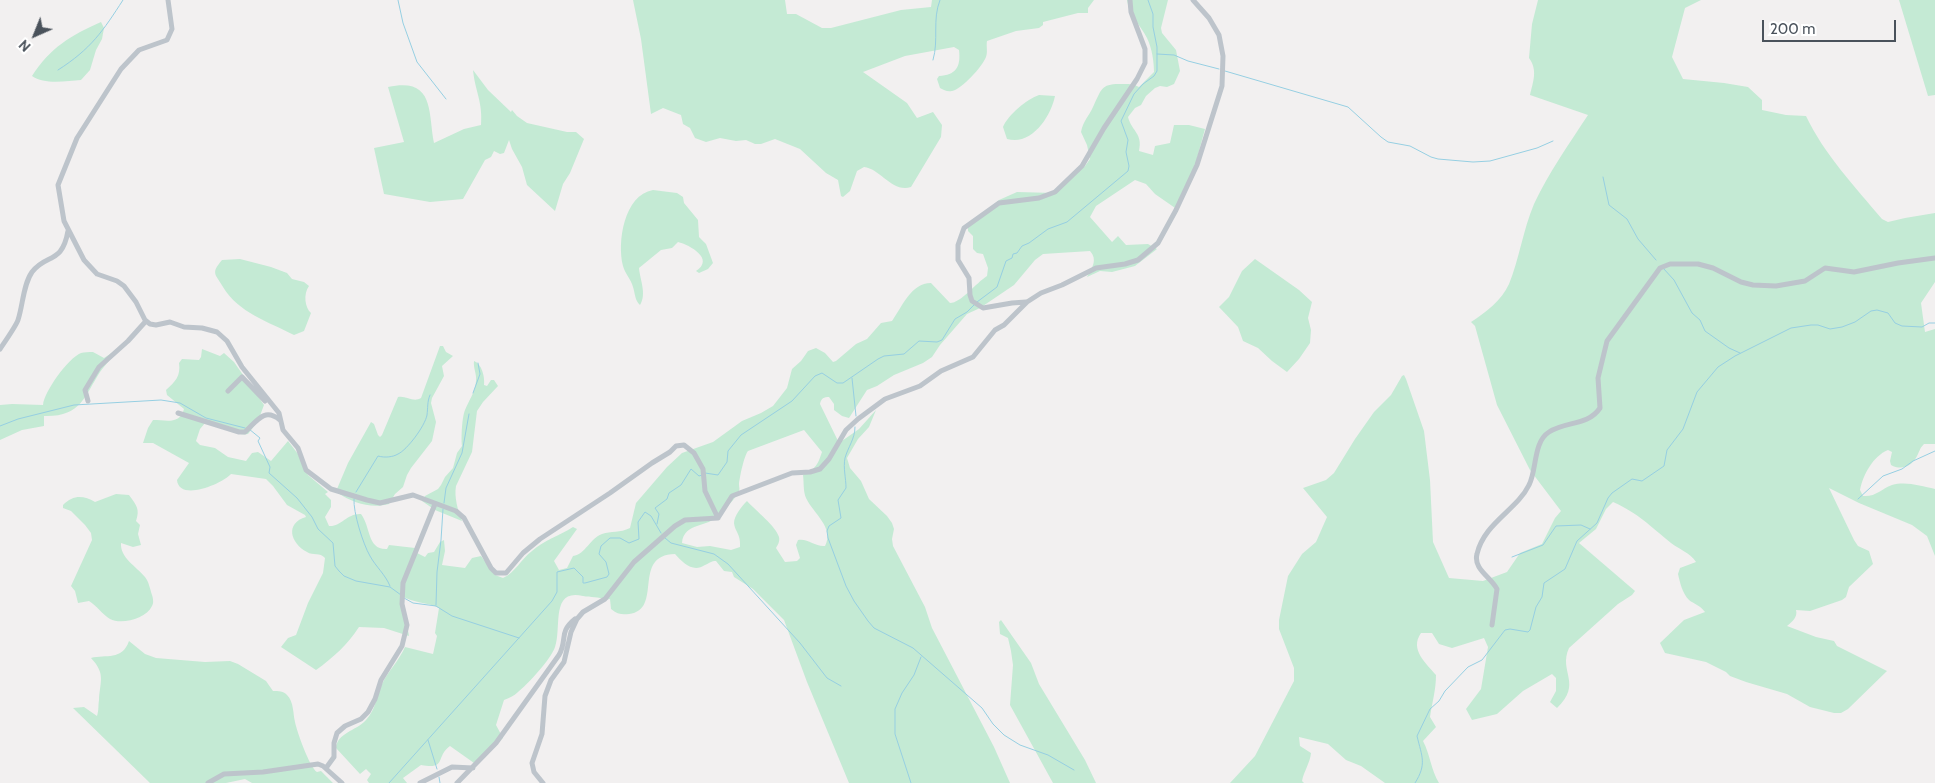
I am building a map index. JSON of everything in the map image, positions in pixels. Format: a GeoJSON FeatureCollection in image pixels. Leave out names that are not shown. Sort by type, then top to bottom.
{"type":"FeatureCollection","features":[{"type":"Feature","properties":{"kind":"street"},"geometry":{"type":"LineString","coordinates":[[168,0],[172,29],[167,40],[142,48],[113,81],[75,141],[58,186],[63,216],[68,230],[90,269],[100,276],[117,281],[124,286],[136,302],[146,321],[152,325],[172,322],[184,327],[202,328],[217,332],[227,342],[242,367],[279,413],[283,430],[298,448],[306,470],[331,489],[376,502],[413,495],[456,511],[463,516],[491,568],[496,573],[503,574],[508,571],[523,553],[540,539],[610,494],[676,446],[684,445],[694,453],[704,474],[705,491],[718,518]]}},
{"type":"Feature","properties":{"kind":"street"},"geometry":{"type":"LineString","coordinates":[[1027,302],[983,308],[972,301],[970,278],[956,255],[964,228],[999,202],[1039,198],[1055,192],[1082,166],[1104,128],[1137,79],[1145,63],[1145,49],[1131,12],[1130,0]]}},
{"type":"Feature","properties":{"kind":"street"},"geometry":{"type":"LineString","coordinates":[[718,518],[732,496],[792,473],[810,472],[820,468],[829,459],[841,438],[858,419],[885,399],[920,386],[941,371],[973,357],[995,330],[1004,325],[1027,302],[1041,293],[1096,268],[1138,260],[1158,243],[1197,165],[1222,86],[1223,56],[1220,40],[1209,18],[1193,0]]}},
{"type":"Feature","properties":{"kind":"street"},"geometry":{"type":"LineString","coordinates":[[0,349],[18,320],[29,277],[38,266],[58,254],[65,242],[68,230]]}},
{"type":"Feature","properties":{"kind":"street"},"geometry":{"type":"LineString","coordinates":[[1492,624],[1497,589],[1478,566],[1477,554],[1482,542],[1498,519],[1527,489],[1533,475],[1537,454],[1546,434],[1591,417],[1600,408],[1599,368],[1607,341],[1660,268],[1670,264],[1698,264],[1713,268],[1741,282],[1752,285],[1776,286],[1805,281],[1825,268],[1854,272],[1935,258]]}},
{"type":"Feature","properties":{"kind":"street"},"geometry":{"type":"LineString","coordinates":[[88,401],[85,390],[96,370],[114,352],[128,342],[146,321]]}},
{"type":"Feature","properties":{"kind":"street"},"geometry":{"type":"LineString","coordinates":[[228,391],[240,378],[243,378],[259,396],[271,405]]}},
{"type":"Feature","properties":{"kind":"street"},"geometry":{"type":"LineString","coordinates":[[178,413],[239,432],[248,429],[257,420],[268,414],[281,421]]}},
{"type":"Feature","properties":{"kind":"street"},"geometry":{"type":"LineString","coordinates":[[326,768],[334,757],[334,743],[337,733],[345,726],[361,719],[368,712],[375,699],[381,680],[402,646],[407,625],[402,609],[403,583],[435,504]]}},
{"type":"Feature","properties":{"kind":"street"},"geometry":{"type":"LineString","coordinates":[[457,783],[496,743],[559,655],[563,646],[565,628],[583,612],[605,598],[634,562],[675,526],[685,520],[718,518]]}},
{"type":"Feature","properties":{"kind":"street"},"geometry":{"type":"LineString","coordinates":[[543,783],[533,770],[532,763],[542,734],[546,696],[551,680],[564,662],[571,632],[578,618]]}},
{"type":"Feature","properties":{"kind":"street"},"geometry":{"type":"LineString","coordinates":[[208,783],[224,774],[263,772],[313,764],[322,765],[342,783]]}},
{"type":"Feature","properties":{"kind":"street"},"geometry":{"type":"LineString","coordinates":[[420,783],[452,767],[473,768]]}},
{"type":"Feature","properties":{"kind":"green space"},"geometry":{"type":"Polygon","coordinates":[[[633,0],[785,0],[787,14],[796,14],[822,28],[831,28],[901,10],[931,7],[932,0],[1094,0],[1088,8],[1088,13],[1078,13],[1043,22],[1043,25],[1039,28],[1016,31],[987,41],[987,55],[984,61],[966,82],[952,91],[940,88],[937,79],[939,76],[950,74],[956,69],[959,61],[959,50],[954,47],[905,56],[863,72],[907,103],[917,118],[933,112],[942,125],[941,137],[911,187],[898,187],[876,172],[864,167],[857,171],[850,191],[843,197],[841,196],[838,180],[826,173],[800,149],[775,139],[761,144],[755,144],[746,140],[736,141],[720,138],[706,142],[695,138],[690,128],[683,124],[681,115],[663,108],[651,114],[641,39],[633,0]]]}},
{"type":"Feature","properties":{"kind":"green space"},"geometry":{"type":"Polygon","coordinates":[[[1127,0],[1168,0],[1161,28],[1162,33],[1176,50],[1180,71],[1174,84],[1155,88],[1128,117],[1140,140],[1139,151],[1153,155],[1155,146],[1170,143],[1174,125],[1189,125],[1205,129],[1193,173],[1178,210],[1155,194],[1146,184],[1135,180],[1096,206],[1090,217],[1112,242],[1118,236],[1126,245],[1148,244],[1157,249],[1135,266],[1112,272],[1100,271],[1087,277],[1094,261],[1090,251],[1043,254],[1035,260],[1014,285],[980,308],[967,314],[932,357],[867,390],[849,418],[842,416],[834,410],[834,404],[829,397],[823,398],[820,404],[839,443],[859,429],[876,410],[869,427],[858,439],[847,458],[850,468],[861,481],[869,499],[892,523],[894,529],[893,546],[925,607],[932,628],[994,747],[1010,783],[849,783],[807,682],[784,620],[753,589],[734,577],[732,572],[724,571],[716,561],[696,568],[685,564],[675,554],[662,557],[654,563],[650,572],[645,603],[639,610],[629,614],[622,614],[611,609],[610,599],[573,595],[566,598],[561,604],[559,611],[557,639],[553,652],[515,695],[504,700],[496,725],[503,738],[474,763],[450,746],[438,764],[434,766],[421,765],[403,778],[407,783],[369,783],[367,780],[371,774],[366,769],[360,774],[336,748],[337,743],[343,735],[362,724],[369,716],[382,684],[405,647],[433,654],[437,636],[435,633],[439,608],[402,596],[409,636],[384,628],[359,627],[340,650],[316,670],[281,647],[288,638],[296,635],[308,603],[323,573],[325,558],[321,555],[307,552],[297,544],[292,533],[293,528],[299,520],[306,517],[287,505],[266,479],[231,474],[210,486],[201,489],[185,490],[177,480],[189,463],[153,443],[143,443],[153,420],[176,420],[182,414],[184,409],[167,395],[166,390],[177,378],[179,363],[182,359],[199,360],[202,349],[220,356],[224,353],[234,362],[264,405],[258,421],[248,434],[239,434],[205,423],[200,429],[196,441],[200,445],[215,448],[228,457],[246,461],[252,453],[258,452],[271,461],[288,441],[298,454],[308,475],[328,492],[325,494],[331,500],[331,507],[325,517],[329,526],[333,526],[356,514],[361,514],[370,537],[376,546],[387,549],[389,545],[415,548],[417,553],[425,557],[428,553],[434,552],[440,542],[444,540],[445,551],[442,565],[465,568],[472,558],[481,556],[495,575],[503,578],[511,573],[537,547],[573,527],[577,529],[554,561],[559,570],[567,568],[573,556],[581,552],[598,536],[630,528],[636,503],[667,467],[682,453],[713,442],[742,421],[773,406],[787,388],[792,369],[808,351],[816,348],[825,353],[833,362],[836,361],[856,344],[867,339],[881,323],[892,321],[908,297],[918,287],[931,283],[950,303],[959,300],[987,276],[988,268],[983,254],[977,253],[973,249],[973,236],[968,231],[968,227],[999,200],[1017,192],[1054,193],[1085,166],[1090,159],[1087,145],[1081,132],[1103,88],[1111,84],[1132,84],[1139,87],[1154,72],[1149,42],[1128,6],[1127,0]],[[804,430],[748,451],[741,471],[739,490],[735,498],[714,519],[687,532],[682,543],[697,547],[710,546],[731,550],[740,547],[740,539],[734,520],[747,501],[770,523],[777,533],[779,540],[776,548],[785,562],[797,561],[800,558],[796,545],[798,540],[805,540],[825,546],[827,533],[822,521],[806,498],[803,475],[816,466],[822,452],[804,430]]]}},
{"type":"Feature","properties":{"kind":"green space"},"geometry":{"type":"Polygon","coordinates":[[[1538,0],[1701,0],[1685,8],[1672,57],[1683,79],[1748,87],[1762,100],[1762,110],[1786,115],[1806,116],[1831,157],[1882,219],[1888,222],[1935,213],[1935,282],[1921,303],[1925,332],[1935,329],[1935,444],[1924,444],[1913,462],[1899,468],[1891,465],[1892,452],[1888,450],[1883,453],[1873,461],[1860,490],[1863,496],[1868,496],[1897,484],[1914,484],[1935,489],[1935,556],[1927,536],[1912,525],[1829,488],[1854,540],[1858,546],[1869,551],[1873,564],[1849,587],[1846,597],[1842,600],[1810,611],[1796,610],[1793,621],[1787,626],[1816,637],[1834,641],[1837,646],[1887,671],[1848,709],[1841,713],[1834,713],[1810,707],[1787,694],[1730,676],[1706,662],[1665,653],[1660,643],[1684,620],[1705,612],[1689,600],[1678,574],[1680,568],[1696,562],[1691,556],[1671,543],[1637,515],[1613,502],[1606,509],[1596,529],[1579,543],[1635,591],[1569,648],[1566,656],[1568,691],[1565,699],[1557,708],[1550,702],[1556,691],[1556,678],[1552,674],[1523,691],[1497,714],[1472,720],[1466,709],[1481,689],[1488,647],[1484,638],[1452,648],[1439,644],[1432,633],[1421,633],[1417,645],[1418,651],[1436,675],[1430,717],[1436,727],[1423,741],[1439,783],[1385,783],[1361,766],[1346,760],[1328,744],[1299,737],[1300,746],[1311,753],[1302,781],[1304,783],[1230,783],[1255,756],[1294,681],[1294,668],[1279,629],[1279,620],[1288,576],[1302,554],[1316,542],[1327,517],[1303,488],[1326,480],[1334,473],[1355,439],[1374,412],[1391,395],[1402,376],[1404,375],[1406,379],[1424,431],[1430,480],[1433,542],[1449,578],[1483,581],[1507,572],[1520,553],[1542,544],[1555,518],[1561,511],[1530,470],[1497,405],[1475,326],[1471,322],[1493,306],[1506,290],[1534,204],[1553,169],[1588,115],[1530,95],[1534,72],[1529,58],[1532,24],[1538,0]]]}},
{"type":"Feature","properties":{"kind":"green space"},"geometry":{"type":"Polygon","coordinates":[[[1899,0],[1935,0],[1935,95],[1928,96],[1899,0]]]}},
{"type":"Feature","properties":{"kind":"green space"},"geometry":{"type":"Polygon","coordinates":[[[101,22],[104,28],[102,39],[96,50],[90,70],[81,80],[63,82],[43,81],[32,76],[46,58],[62,43],[101,22]]]}},
{"type":"Feature","properties":{"kind":"green space"},"geometry":{"type":"Polygon","coordinates":[[[473,70],[488,90],[511,112],[512,110],[527,123],[567,132],[576,132],[584,139],[570,173],[563,184],[555,211],[527,185],[522,167],[509,140],[504,153],[500,154],[494,151],[491,157],[485,160],[463,199],[430,202],[384,194],[374,148],[404,142],[388,87],[403,85],[414,87],[422,92],[429,109],[434,143],[464,129],[481,125],[480,103],[473,70]]]}},
{"type":"Feature","properties":{"kind":"green space"},"geometry":{"type":"Polygon","coordinates":[[[1039,95],[1055,96],[1045,120],[1032,134],[1024,138],[1016,140],[1007,139],[1003,127],[1005,122],[1018,108],[1039,95]]]}},
{"type":"Feature","properties":{"kind":"green space"},"geometry":{"type":"Polygon","coordinates":[[[653,190],[677,193],[683,197],[684,203],[698,220],[699,237],[706,244],[713,263],[708,269],[699,273],[696,271],[703,262],[702,257],[694,249],[678,242],[672,248],[661,250],[639,268],[643,292],[640,305],[623,266],[621,256],[622,233],[629,210],[635,201],[643,194],[653,190]]]}},
{"type":"Feature","properties":{"kind":"green space"},"geometry":{"type":"Polygon","coordinates":[[[240,259],[287,273],[292,279],[304,282],[309,286],[306,293],[306,301],[307,308],[311,313],[304,331],[294,335],[254,316],[237,304],[223,287],[215,271],[222,260],[240,259]]]}},
{"type":"Feature","properties":{"kind":"green space"},"geometry":{"type":"Polygon","coordinates":[[[1255,259],[1299,290],[1312,302],[1308,318],[1311,330],[1310,343],[1287,372],[1258,348],[1243,341],[1238,327],[1219,307],[1229,297],[1242,271],[1255,259]]]}},
{"type":"Feature","properties":{"kind":"green space"},"geometry":{"type":"Polygon","coordinates":[[[440,346],[443,346],[446,352],[453,356],[442,366],[444,376],[432,398],[431,403],[436,422],[432,441],[411,468],[403,487],[395,494],[389,504],[376,506],[350,500],[338,493],[337,489],[348,463],[371,422],[374,424],[380,437],[398,397],[415,400],[421,398],[440,346]]]}},
{"type":"Feature","properties":{"kind":"green space"},"geometry":{"type":"Polygon","coordinates":[[[93,352],[104,358],[113,352],[80,404],[66,413],[44,416],[44,426],[22,430],[0,440],[0,405],[43,405],[52,384],[70,361],[81,353],[93,352]]]}},
{"type":"Feature","properties":{"kind":"green space"},"geometry":{"type":"Polygon","coordinates":[[[474,361],[482,371],[484,385],[487,386],[491,380],[494,380],[498,386],[477,411],[472,452],[456,486],[457,504],[462,521],[435,510],[422,501],[425,496],[438,489],[441,485],[453,468],[457,453],[462,446],[464,413],[473,393],[476,378],[474,361]]]}},
{"type":"Feature","properties":{"kind":"green space"},"geometry":{"type":"Polygon","coordinates":[[[116,494],[129,495],[137,508],[136,521],[140,525],[138,534],[141,545],[133,547],[121,543],[121,548],[129,562],[146,579],[153,600],[149,611],[133,620],[127,621],[110,619],[89,601],[78,603],[75,591],[71,586],[92,540],[91,533],[71,511],[63,508],[63,505],[74,498],[82,497],[95,502],[116,494]]]}},
{"type":"Feature","properties":{"kind":"green space"},"geometry":{"type":"Polygon","coordinates":[[[1001,620],[1031,663],[1039,684],[1085,760],[1096,783],[1053,783],[1010,705],[1013,665],[1008,638],[1000,634],[999,622],[1001,620]]]}},
{"type":"Feature","properties":{"kind":"green space"},"geometry":{"type":"Polygon","coordinates":[[[129,641],[145,654],[156,658],[205,662],[230,661],[266,681],[273,691],[281,691],[286,694],[291,701],[298,733],[311,764],[317,772],[321,771],[333,783],[252,783],[245,779],[226,783],[150,783],[73,708],[84,707],[97,716],[101,678],[99,669],[91,658],[118,654],[122,652],[129,641]]]}},
{"type":"Feature","properties":{"kind":"waterway"},"geometry":{"type":"LineString","coordinates":[[58,70],[88,47],[123,0]]}},
{"type":"Feature","properties":{"kind":"waterway"},"geometry":{"type":"LineString","coordinates":[[398,0],[403,23],[417,62],[446,99]]}},
{"type":"Feature","properties":{"kind":"waterway"},"geometry":{"type":"LineString","coordinates":[[933,60],[936,45],[936,15],[940,0]]}},
{"type":"Feature","properties":{"kind":"waterway"},"geometry":{"type":"LineString","coordinates":[[977,302],[997,287],[1006,261],[1012,258],[1013,254],[1017,253],[1022,246],[1048,229],[1067,222],[1128,171],[1129,166],[1126,152],[1128,140],[1121,121],[1134,94],[1157,71],[1157,47],[1153,27],[1153,14],[1148,0]]}},
{"type":"Feature","properties":{"kind":"waterway"},"geometry":{"type":"LineString","coordinates":[[1157,54],[1174,55],[1188,61],[1219,69]]}},
{"type":"Feature","properties":{"kind":"waterway"},"geometry":{"type":"LineString","coordinates":[[1225,71],[1348,107],[1388,142],[1410,146],[1438,159],[1473,162],[1490,161],[1537,148],[1553,141]]}},
{"type":"Feature","properties":{"kind":"waterway"},"geometry":{"type":"LineString","coordinates":[[1603,177],[1609,205],[1627,219],[1638,239],[1656,260]]}},
{"type":"Feature","properties":{"kind":"waterway"},"geometry":{"type":"LineString","coordinates":[[1663,268],[1674,280],[1692,313],[1700,320],[1705,331],[1729,348],[1740,353]]}},
{"type":"Feature","properties":{"kind":"waterway"},"geometry":{"type":"LineString","coordinates":[[705,473],[718,475],[727,462],[728,451],[741,435],[792,401],[815,376],[822,373],[837,383],[843,383],[884,356],[904,354],[919,341],[937,342],[942,340],[955,319],[974,305]]}},
{"type":"Feature","properties":{"kind":"waterway"},"geometry":{"type":"LineString","coordinates":[[1415,783],[1422,765],[1422,755],[1417,736],[1430,709],[1468,667],[1482,660],[1505,630],[1528,632],[1530,630],[1536,607],[1542,597],[1544,583],[1565,569],[1577,541],[1597,523],[1612,493],[1632,479],[1642,481],[1664,466],[1667,450],[1683,429],[1697,392],[1718,367],[1735,356],[1791,328],[1811,325],[1830,329],[1842,327],[1855,322],[1871,311],[1877,310],[1888,313],[1895,323],[1902,326],[1922,327],[1929,323],[1935,323]]}},
{"type":"Feature","properties":{"kind":"waterway"},"geometry":{"type":"LineString","coordinates":[[473,393],[480,374],[478,363]]}},
{"type":"Feature","properties":{"kind":"waterway"},"geometry":{"type":"LineString","coordinates":[[852,378],[856,416]]}},
{"type":"Feature","properties":{"kind":"waterway"},"geometry":{"type":"LineString","coordinates":[[356,492],[378,456],[386,457],[402,452],[415,437],[426,420],[430,395]]}},
{"type":"Feature","properties":{"kind":"waterway"},"geometry":{"type":"LineString","coordinates":[[0,426],[18,419],[74,405],[161,400],[180,403],[206,418],[245,428]]}},
{"type":"Feature","properties":{"kind":"waterway"},"geometry":{"type":"LineString","coordinates":[[444,503],[446,488],[462,453],[469,414]]}},
{"type":"Feature","properties":{"kind":"waterway"},"geometry":{"type":"LineString","coordinates":[[855,427],[853,439],[845,458],[846,488],[838,500],[841,518],[829,526],[827,531],[846,586],[854,601],[874,628],[913,648],[982,708],[993,724],[1004,735],[1020,745],[1048,755],[1074,770]]}},
{"type":"Feature","properties":{"kind":"waterway"},"geometry":{"type":"LineString","coordinates":[[249,429],[260,438],[258,441],[270,467],[269,473],[297,498],[312,517],[318,529],[333,543],[335,566],[339,571],[344,576],[356,581],[390,587],[401,595]]}},
{"type":"Feature","properties":{"kind":"waterway"},"geometry":{"type":"LineString","coordinates":[[1858,499],[1883,476],[1902,469],[1913,461],[1935,451]]}},
{"type":"Feature","properties":{"kind":"waterway"},"geometry":{"type":"LineString","coordinates":[[657,524],[659,514],[655,508],[667,499],[669,493],[681,485],[691,469],[699,476],[702,475]]}},
{"type":"Feature","properties":{"kind":"waterway"},"geometry":{"type":"LineString","coordinates":[[354,499],[357,520],[364,544],[372,560],[390,586]]}},
{"type":"Feature","properties":{"kind":"waterway"},"geometry":{"type":"LineString","coordinates":[[436,605],[443,509]]}},
{"type":"Feature","properties":{"kind":"waterway"},"geometry":{"type":"LineString","coordinates":[[389,783],[552,601],[557,592],[557,572],[574,568],[583,577],[583,583],[607,577],[609,574],[606,562],[599,554],[601,546],[610,538],[620,538],[629,543],[639,539],[638,522],[645,512],[651,516],[661,533]]}},
{"type":"Feature","properties":{"kind":"waterway"},"geometry":{"type":"LineString","coordinates":[[1512,557],[1543,545],[1556,526],[1581,525],[1590,529]]}},
{"type":"Feature","properties":{"kind":"waterway"},"geometry":{"type":"LineString","coordinates":[[665,538],[671,543],[714,554],[728,564],[800,643],[827,678],[841,686]]}},
{"type":"Feature","properties":{"kind":"waterway"},"geometry":{"type":"LineString","coordinates":[[404,598],[413,603],[436,606],[452,616],[519,638]]}},
{"type":"Feature","properties":{"kind":"waterway"},"geometry":{"type":"LineString","coordinates":[[911,783],[895,734],[895,709],[902,693],[914,675],[921,657]]}},
{"type":"Feature","properties":{"kind":"waterway"},"geometry":{"type":"LineString","coordinates":[[428,740],[437,769]]}},
{"type":"Feature","properties":{"kind":"waterway"},"geometry":{"type":"LineString","coordinates":[[439,777],[440,783]]}}]}
